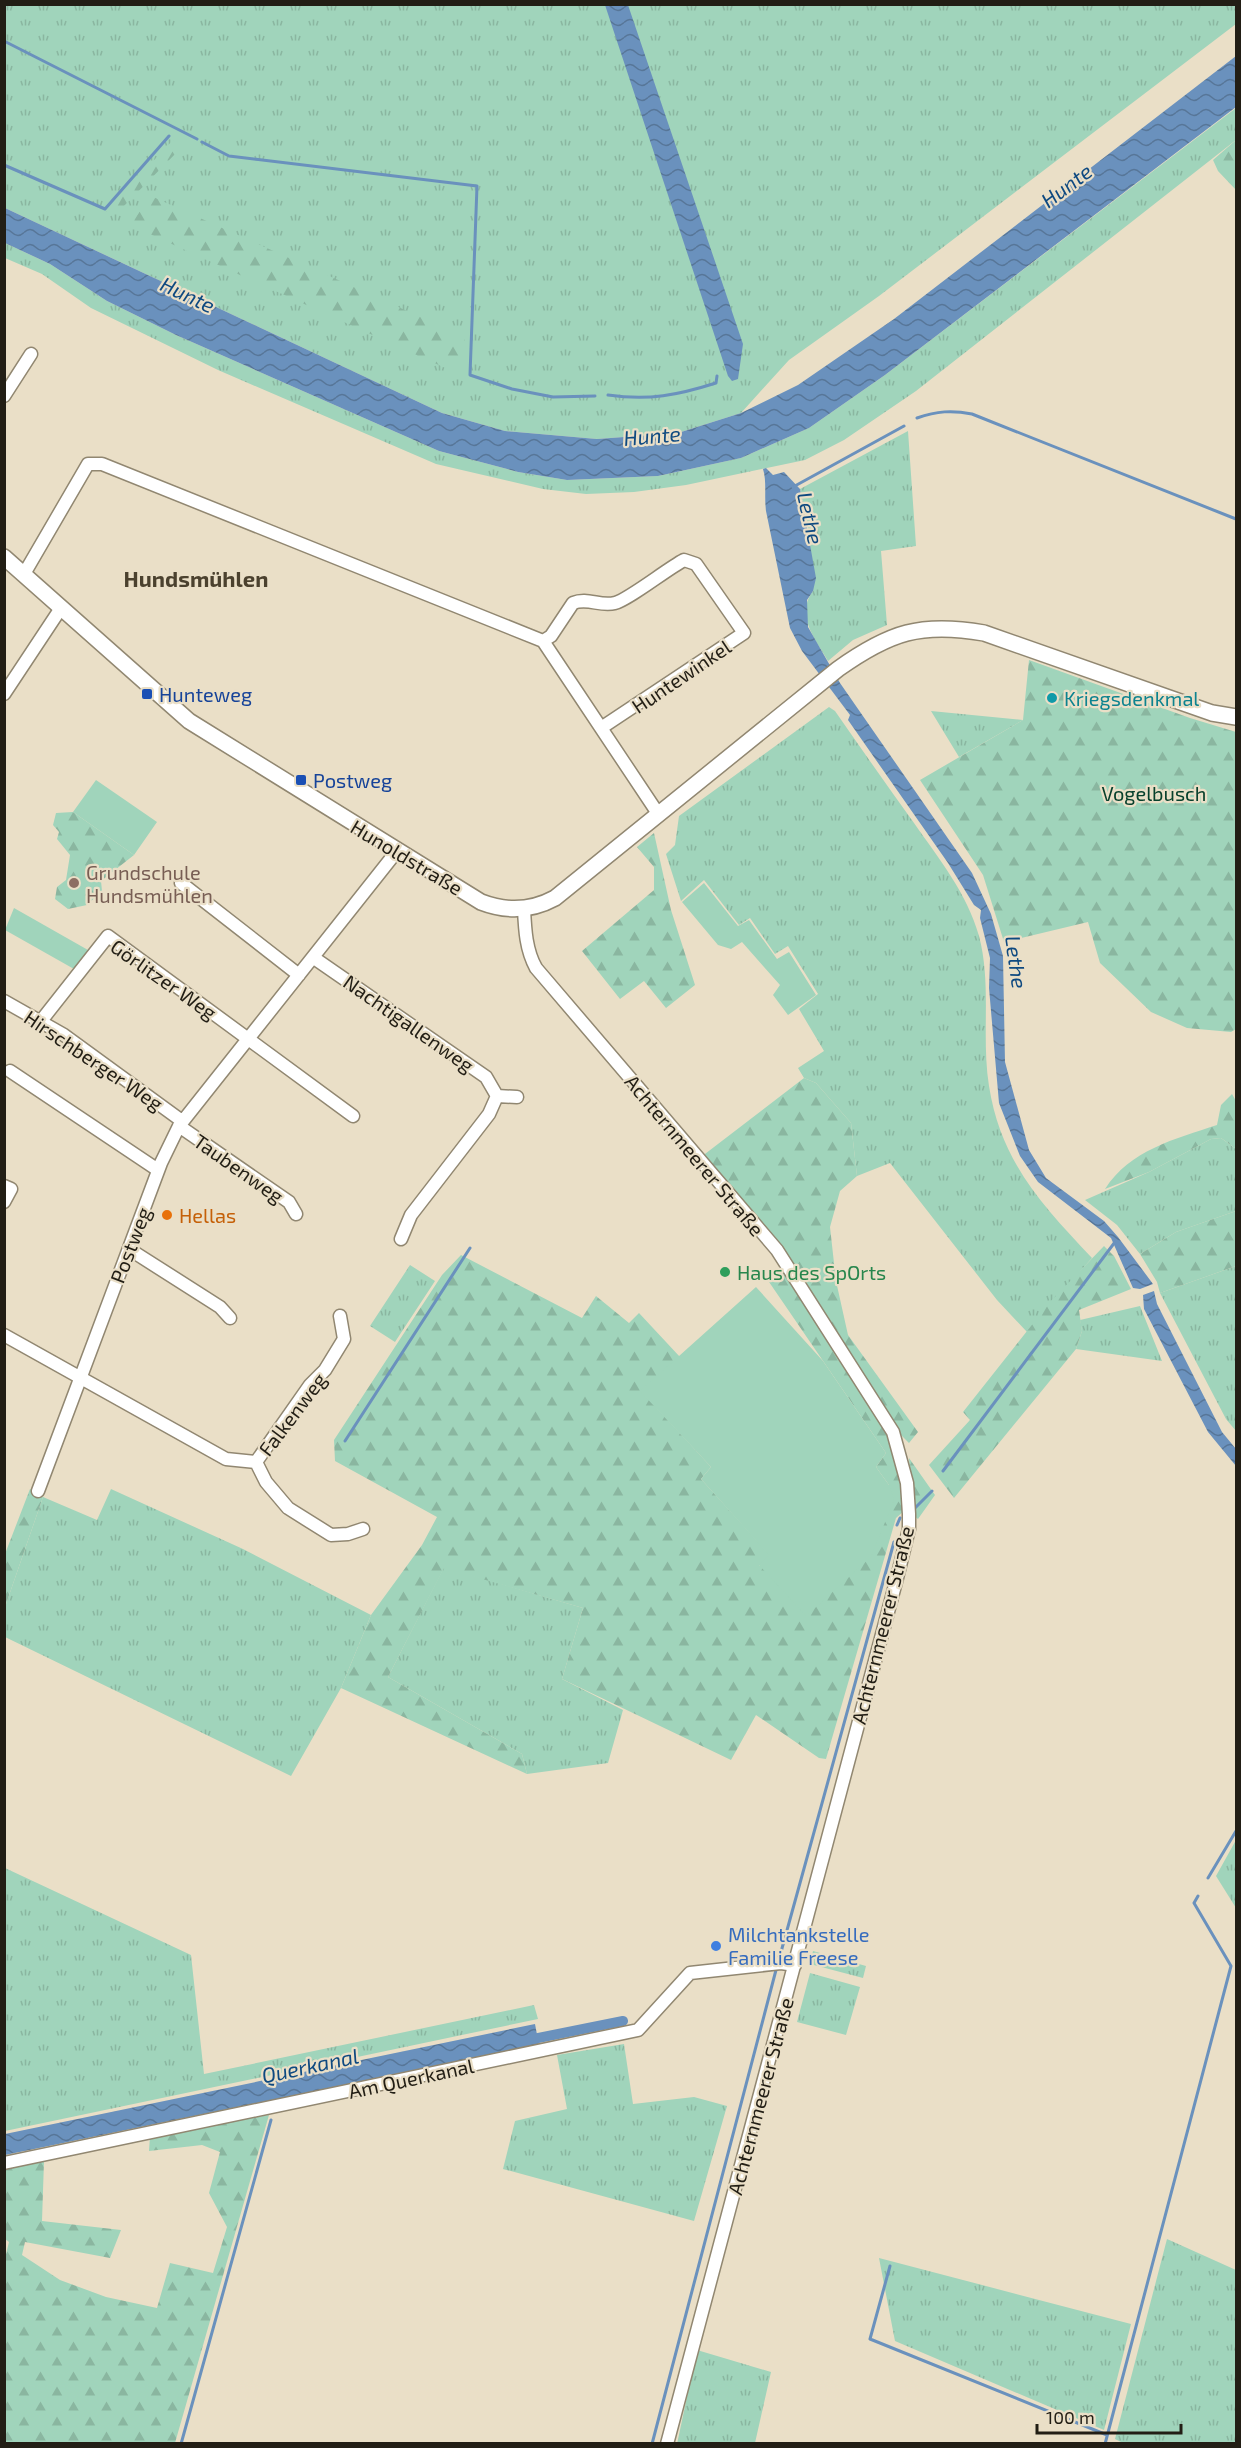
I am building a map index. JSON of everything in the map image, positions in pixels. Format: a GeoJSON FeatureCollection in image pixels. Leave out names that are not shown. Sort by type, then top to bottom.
{"type":"FeatureCollection","features":[{"type":"Feature","properties":{"kind":"street"},"geometry":{"type":"LineString","coordinates":[[4,396],[31,354]]}},
{"type":"Feature","properties":{"kind":"street"},"geometry":{"type":"LineString","coordinates":[[24,574],[88,464],[102,464],[543,641],[659,815]]}},
{"type":"Feature","properties":{"kind":"street","name":"Hunoldstraße"},"geometry":{"type":"LineString","coordinates":[[4,557],[189,721],[397,851],[481,902],[495,908],[524,909],[540,906],[555,898],[818,684],[865,651],[908,631],[950,628],[1012,642],[1212,713],[1236,717]]}},
{"type":"Feature","properties":{"kind":"street","name":"Huntewinkel"},"geometry":{"type":"LineString","coordinates":[[543,641],[551,636],[573,603],[589,600],[602,604],[617,603],[684,560],[696,564],[744,633],[601,729]]}},
{"type":"Feature","properties":{"kind":"street"},"geometry":{"type":"LineString","coordinates":[[4,694],[61,608]]}},
{"type":"Feature","properties":{"kind":"street","name":"Postweg"},"geometry":{"type":"LineString","coordinates":[[38,1491],[158,1170],[180,1123],[314,958],[397,851]]}},
{"type":"Feature","properties":{"kind":"street"},"geometry":{"type":"LineString","coordinates":[[182,883],[299,975]]}},
{"type":"Feature","properties":{"kind":"street","name":"Achternmeerer Straße"},"geometry":{"type":"LineString","coordinates":[[524,909],[525,933],[530,958],[536,968],[777,1251],[897,1443],[907,1483],[909,1529],[667,2444]]}},
{"type":"Feature","properties":{"kind":"street","name":"Görlitzer Weg"},"geometry":{"type":"LineString","coordinates":[[41,1021],[108,936],[249,1038]]}},
{"type":"Feature","properties":{"kind":"street","name":"Nachtigallenweg"},"geometry":{"type":"LineString","coordinates":[[314,958],[486,1077],[497,1096]]}},
{"type":"Feature","properties":{"kind":"street","name":"Hirschberger Weg"},"geometry":{"type":"LineString","coordinates":[[5,1001],[41,1021],[180,1123]]}},
{"type":"Feature","properties":{"kind":"street"},"geometry":{"type":"LineString","coordinates":[[249,1038],[352,1116]]}},
{"type":"Feature","properties":{"kind":"street"},"geometry":{"type":"LineString","coordinates":[[10,1071],[158,1170]]}},
{"type":"Feature","properties":{"kind":"street"},"geometry":{"type":"LineString","coordinates":[[400,1239],[411,1215],[489,1114],[497,1096],[517,1097]]}},
{"type":"Feature","properties":{"kind":"street","name":"Taubenweg"},"geometry":{"type":"LineString","coordinates":[[180,1123],[289,1202],[296,1214]]}},
{"type":"Feature","properties":{"kind":"street"},"geometry":{"type":"LineString","coordinates":[[4,1186],[11,1190],[4,1202]]}},
{"type":"Feature","properties":{"kind":"street"},"geometry":{"type":"LineString","coordinates":[[129,1249],[220,1307],[230,1318]]}},
{"type":"Feature","properties":{"kind":"street","name":"Falkenweg"},"geometry":{"type":"LineString","coordinates":[[4,1335],[226,1459],[256,1462],[310,1385],[325,1370],[344,1339],[340,1316]]}},
{"type":"Feature","properties":{"kind":"street"},"geometry":{"type":"LineString","coordinates":[[256,1462],[266,1482],[288,1508],[331,1535],[348,1534],[363,1529]]}},
{"type":"Feature","properties":{"kind":"street","name":"Am Querkanal"},"geometry":{"type":"LineString","coordinates":[[4,2163],[638,2030],[690,1973],[781,1963],[795,1965]]}},
{"type":"Feature","properties":{"kind":"green space"},"geometry":{"type":"Polygon","coordinates":[[[5,5],[1236,5],[1236,24],[879,296],[789,360],[741,413],[678,433],[597,439],[505,431],[442,413],[5,208],[5,5]]]}},
{"type":"Feature","properties":{"kind":"green space"},"geometry":{"type":"Polygon","coordinates":[[[1236,108],[1236,140],[916,391],[844,440],[805,460],[686,485],[634,492],[586,494],[543,489],[436,464],[218,370],[91,308],[42,274],[5,258],[5,243],[50,264],[107,301],[176,335],[439,451],[518,472],[567,480],[658,476],[741,458],[809,428],[885,375],[1236,108]]]}},
{"type":"Feature","properties":{"kind":"green space"},"geometry":{"type":"Polygon","coordinates":[[[173,140],[183,146],[118,212],[105,212],[173,140]]]}},
{"type":"Feature","properties":{"kind":"green space"},"geometry":{"type":"Polygon","coordinates":[[[1236,140],[1236,190],[1218,171],[1213,160],[1236,140]]]}},
{"type":"Feature","properties":{"kind":"green space"},"geometry":{"type":"Polygon","coordinates":[[[151,196],[465,337],[463,376],[130,225],[151,196]]]}},
{"type":"Feature","properties":{"kind":"green space"},"geometry":{"type":"Polygon","coordinates":[[[908,431],[916,546],[881,551],[887,625],[853,640],[828,661],[813,636],[806,618],[808,600],[813,591],[807,521],[800,489],[908,431]]]}},
{"type":"Feature","properties":{"kind":"green space","name":"Vogelbusch"},"geometry":{"type":"Polygon","coordinates":[[[1029,660],[1190,718],[1236,732],[1236,1029],[1231,1032],[1187,1028],[1151,1012],[1100,963],[1088,922],[1004,942],[983,875],[920,780],[1023,720],[1029,660]]]}},
{"type":"Feature","properties":{"kind":"green space"},"geometry":{"type":"Polygon","coordinates":[[[829,707],[835,711],[933,850],[967,905],[974,920],[983,954],[989,1086],[1003,1137],[1026,1181],[1056,1219],[1092,1258],[1027,1332],[997,1300],[890,1163],[857,1176],[851,1123],[816,1083],[804,1078],[798,1068],[824,1051],[799,1009],[818,994],[788,946],[775,954],[750,918],[739,925],[704,880],[681,901],[666,854],[675,845],[679,816],[829,707]]]}},
{"type":"Feature","properties":{"kind":"green space"},"geometry":{"type":"Polygon","coordinates":[[[931,711],[1023,720],[959,757],[931,711]]]}},
{"type":"Feature","properties":{"kind":"green space"},"geometry":{"type":"Polygon","coordinates":[[[96,780],[157,822],[134,855],[73,812],[96,780]]]}},
{"type":"Feature","properties":{"kind":"green space"},"geometry":{"type":"Polygon","coordinates":[[[73,812],[134,855],[101,881],[102,891],[87,905],[68,909],[55,899],[57,887],[66,880],[70,855],[57,839],[59,832],[53,825],[56,813],[73,812]]]}},
{"type":"Feature","properties":{"kind":"green space"},"geometry":{"type":"Polygon","coordinates":[[[654,833],[671,910],[695,985],[666,1008],[644,981],[620,999],[582,951],[654,890],[654,867],[637,847],[654,833]]]}},
{"type":"Feature","properties":{"kind":"green space"},"geometry":{"type":"Polygon","coordinates":[[[704,883],[738,926],[749,920],[777,959],[789,952],[816,995],[788,1015],[773,995],[780,985],[742,942],[731,949],[718,945],[682,902],[704,883]]]}},
{"type":"Feature","properties":{"kind":"green space"},"geometry":{"type":"Polygon","coordinates":[[[14,908],[88,950],[74,969],[5,930],[14,908]]]}},
{"type":"Feature","properties":{"kind":"green space"},"geometry":{"type":"Polygon","coordinates":[[[804,1078],[816,1083],[851,1123],[857,1176],[840,1191],[830,1227],[836,1281],[848,1335],[918,1432],[909,1443],[898,1432],[780,1248],[701,1157],[804,1078]]]}},
{"type":"Feature","properties":{"kind":"green space"},"geometry":{"type":"Polygon","coordinates":[[[1232,1094],[1236,1101],[1236,1149],[1221,1138],[1211,1139],[1149,1172],[1105,1189],[1115,1176],[1140,1155],[1170,1141],[1217,1125],[1221,1105],[1232,1094]]]}},
{"type":"Feature","properties":{"kind":"green space"},"geometry":{"type":"Polygon","coordinates":[[[1221,1138],[1236,1149],[1236,1211],[1176,1232],[1140,1254],[1117,1225],[1085,1200],[1149,1172],[1211,1139],[1221,1138]]]}},
{"type":"Feature","properties":{"kind":"green space"},"geometry":{"type":"Polygon","coordinates":[[[1236,1211],[1236,1266],[1160,1293],[1157,1282],[1140,1254],[1176,1232],[1236,1211]]]}},
{"type":"Feature","properties":{"kind":"green space"},"geometry":{"type":"Polygon","coordinates":[[[1104,1246],[1114,1256],[1131,1289],[1079,1310],[1082,1331],[1076,1349],[954,1498],[929,1465],[970,1420],[963,1412],[1050,1302],[1104,1246]]]}},
{"type":"Feature","properties":{"kind":"green space"},"geometry":{"type":"Polygon","coordinates":[[[461,1255],[582,1318],[596,1296],[629,1323],[639,1313],[680,1357],[641,1391],[711,1467],[701,1479],[770,1555],[759,1566],[889,1485],[876,1467],[886,1453],[767,1279],[781,1269],[890,1435],[903,1483],[904,1511],[896,1518],[826,1759],[819,1758],[756,1715],[731,1760],[562,1679],[583,1608],[444,1568],[388,1677],[522,1754],[527,1774],[341,1688],[371,1615],[422,1545],[437,1517],[335,1461],[334,1440],[442,1275],[461,1255]]]}},
{"type":"Feature","properties":{"kind":"green space"},"geometry":{"type":"Polygon","coordinates":[[[410,1265],[435,1281],[395,1342],[370,1326],[410,1265]]]}},
{"type":"Feature","properties":{"kind":"green space"},"geometry":{"type":"Polygon","coordinates":[[[1236,1266],[1236,1431],[1226,1419],[1160,1293],[1236,1266]]]}},
{"type":"Feature","properties":{"kind":"green space"},"geometry":{"type":"Polygon","coordinates":[[[756,1287],[823,1361],[886,1453],[876,1467],[889,1485],[894,1500],[871,1557],[806,1616],[759,1565],[769,1555],[701,1479],[711,1467],[640,1391],[756,1287]]]}},
{"type":"Feature","properties":{"kind":"green space"},"geometry":{"type":"Polygon","coordinates":[[[1140,1306],[1162,1361],[1076,1349],[1082,1331],[1080,1320],[1140,1306]]]}},
{"type":"Feature","properties":{"kind":"green space"},"geometry":{"type":"Polygon","coordinates":[[[909,1458],[935,1495],[918,1519],[913,1515],[909,1458]]]}},
{"type":"Feature","properties":{"kind":"green space"},"geometry":{"type":"Polygon","coordinates":[[[30,1489],[43,1497],[5,1607],[5,1554],[30,1489]]]}},
{"type":"Feature","properties":{"kind":"green space"},"geometry":{"type":"Polygon","coordinates":[[[111,1489],[243,1549],[371,1615],[341,1688],[291,1776],[5,1637],[5,1607],[43,1497],[97,1520],[111,1489]]]}},
{"type":"Feature","properties":{"kind":"green space"},"geometry":{"type":"Polygon","coordinates":[[[444,1567],[583,1608],[562,1679],[623,1710],[608,1763],[527,1774],[522,1754],[388,1677],[444,1567]]]}},
{"type":"Feature","properties":{"kind":"green space"},"geometry":{"type":"Polygon","coordinates":[[[1236,1840],[1236,1908],[1216,1876],[1236,1840]]]}},
{"type":"Feature","properties":{"kind":"green space"},"geometry":{"type":"Polygon","coordinates":[[[5,1868],[191,1955],[204,2074],[534,2005],[538,2019],[5,2131],[5,1868]]]}},
{"type":"Feature","properties":{"kind":"green space"},"geometry":{"type":"Polygon","coordinates":[[[813,1951],[866,1966],[863,1978],[810,1964],[813,1951]]]}},
{"type":"Feature","properties":{"kind":"green space"},"geometry":{"type":"Polygon","coordinates":[[[810,1973],[860,1987],[846,2035],[797,2022],[810,1973]]]}},
{"type":"Feature","properties":{"kind":"green space"},"geometry":{"type":"Polygon","coordinates":[[[624,2044],[633,2104],[694,2097],[727,2106],[694,2221],[503,2169],[515,2121],[567,2109],[557,2055],[624,2044]]]}},
{"type":"Feature","properties":{"kind":"green space"},"geometry":{"type":"Polygon","coordinates":[[[269,2115],[175,2443],[5,2444],[4,2262],[9,2242],[5,2239],[5,2169],[44,2161],[42,2221],[121,2230],[110,2258],[25,2242],[22,2255],[60,2280],[106,2297],[157,2308],[170,2263],[213,2273],[227,2227],[209,2193],[220,2152],[202,2145],[149,2151],[150,2136],[269,2115]]]}},
{"type":"Feature","properties":{"kind":"green space"},"geometry":{"type":"Polygon","coordinates":[[[1167,2239],[1236,2270],[1236,2443],[1125,2444],[1115,2439],[1167,2239]]]}},
{"type":"Feature","properties":{"kind":"green space"},"geometry":{"type":"Polygon","coordinates":[[[879,2258],[1131,2324],[1104,2430],[895,2341],[879,2258]]]}},
{"type":"Feature","properties":{"kind":"green space"},"geometry":{"type":"Polygon","coordinates":[[[697,2350],[771,2372],[755,2443],[677,2444],[697,2350]]]}},
{"type":"Feature","properties":{"kind":"water"},"geometry":{"type":"Polygon","coordinates":[[[605,5],[628,5],[743,344],[738,379],[732,381],[728,376],[605,5]]]}},
{"type":"Feature","properties":{"kind":"water","name":"Hunte"},"geometry":{"type":"Polygon","coordinates":[[[1236,56],[1236,107],[885,375],[809,428],[741,458],[658,476],[567,480],[518,472],[439,451],[176,335],[107,301],[50,264],[5,243],[5,208],[442,413],[505,431],[597,439],[678,433],[741,413],[798,385],[894,319],[1236,56]]]}},
{"type":"Feature","properties":{"kind":"water"},"geometry":{"type":"Polygon","coordinates":[[[766,468],[773,475],[784,472],[800,489],[816,578],[813,591],[807,600],[808,627],[840,683],[972,873],[991,914],[1003,956],[1005,1062],[1029,1150],[1046,1178],[1104,1221],[1153,1284],[1140,1289],[1133,1288],[1111,1238],[1038,1182],[1020,1156],[999,1103],[989,988],[990,958],[980,918],[981,910],[974,905],[948,863],[848,720],[850,715],[802,651],[790,628],[766,511],[763,469],[766,468]]]}},
{"type":"Feature","properties":{"kind":"water"},"geometry":{"type":"Polygon","coordinates":[[[1154,1291],[1157,1304],[1222,1432],[1236,1449],[1236,1466],[1208,1432],[1144,1309],[1143,1295],[1154,1291]]]}},
{"type":"Feature","properties":{"kind":"water"},"geometry":{"type":"Polygon","coordinates":[[[535,2024],[539,2045],[5,2155],[5,2134],[535,2024]]]}},
{"type":"Feature","properties":{"kind":"waterway"},"geometry":{"type":"LineString","coordinates":[[4,41],[197,139]]}},
{"type":"Feature","properties":{"kind":"waterway"},"geometry":{"type":"LineString","coordinates":[[4,165],[105,209],[169,136]]}},
{"type":"Feature","properties":{"kind":"waterway"},"geometry":{"type":"LineString","coordinates":[[202,142],[229,156],[477,186],[470,375],[512,389],[553,397],[595,396]]}},
{"type":"Feature","properties":{"kind":"waterway"},"geometry":{"type":"LineString","coordinates":[[608,395],[650,397],[676,394],[716,383],[717,376]]}},
{"type":"Feature","properties":{"kind":"waterway"},"geometry":{"type":"LineString","coordinates":[[917,418],[945,412],[972,414],[1236,519]]}},
{"type":"Feature","properties":{"kind":"waterway","name":"Lethe"},"geometry":{"type":"LineString","coordinates":[[793,487],[904,426]]}},
{"type":"Feature","properties":{"kind":"waterway"},"geometry":{"type":"LineString","coordinates":[[943,1471],[1115,1242]]}},
{"type":"Feature","properties":{"kind":"waterway"},"geometry":{"type":"LineString","coordinates":[[345,1441],[470,1248]]}},
{"type":"Feature","properties":{"kind":"waterway"},"geometry":{"type":"LineString","coordinates":[[915,1508],[932,1491]]}},
{"type":"Feature","properties":{"kind":"waterway"},"geometry":{"type":"LineString","coordinates":[[897,1525],[900,1518]]}},
{"type":"Feature","properties":{"kind":"waterway"},"geometry":{"type":"LineString","coordinates":[[781,1952],[894,1542]]}},
{"type":"Feature","properties":{"kind":"waterway"},"geometry":{"type":"LineString","coordinates":[[1208,1878],[1236,1831]]}},
{"type":"Feature","properties":{"kind":"waterway"},"geometry":{"type":"LineString","coordinates":[[1105,2444],[1231,1966],[1194,1903],[1198,1896]]}},
{"type":"Feature","properties":{"kind":"waterway"},"geometry":{"type":"LineString","coordinates":[[652,2444],[776,1970]]}},
{"type":"Feature","properties":{"kind":"waterway","name":"Querkanal"},"geometry":{"type":"LineString","coordinates":[[523,2041],[623,2021]]}},
{"type":"Feature","properties":{"kind":"waterway"},"geometry":{"type":"LineString","coordinates":[[181,2444],[271,2120]]}},
{"type":"Feature","properties":{"kind":"waterway"},"geometry":{"type":"LineString","coordinates":[[890,2266],[870,2339],[1107,2435]]}},
{"type":"Feature","properties":{"kind":"place","name":"Hunteweg"},"geometry":{"type":"Point","coordinates":[147,694]}},
{"type":"Feature","properties":{"kind":"place","name":"Kriegsdenkmal"},"geometry":{"type":"Point","coordinates":[1052,698]}},
{"type":"Feature","properties":{"kind":"place","name":"Postweg"},"geometry":{"type":"Point","coordinates":[301,780]}},
{"type":"Feature","properties":{"kind":"place","name":"Grundschule Hundsmühlen"},"geometry":{"type":"Point","coordinates":[74,883]}},
{"type":"Feature","properties":{"kind":"place","name":"Hellas"},"geometry":{"type":"Point","coordinates":[167,1215]}},
{"type":"Feature","properties":{"kind":"place","name":"Haus des SpOrts"},"geometry":{"type":"Point","coordinates":[725,1272]}},
{"type":"Feature","properties":{"kind":"place","name":"Milchtankstelle Familie Freese"},"geometry":{"type":"Point","coordinates":[716,1946]}},
{"type":"Feature","properties":{"kind":"district","name":"Hundsmühlen"},"geometry":{"type":"Point","coordinates":[196,578]}}]}
